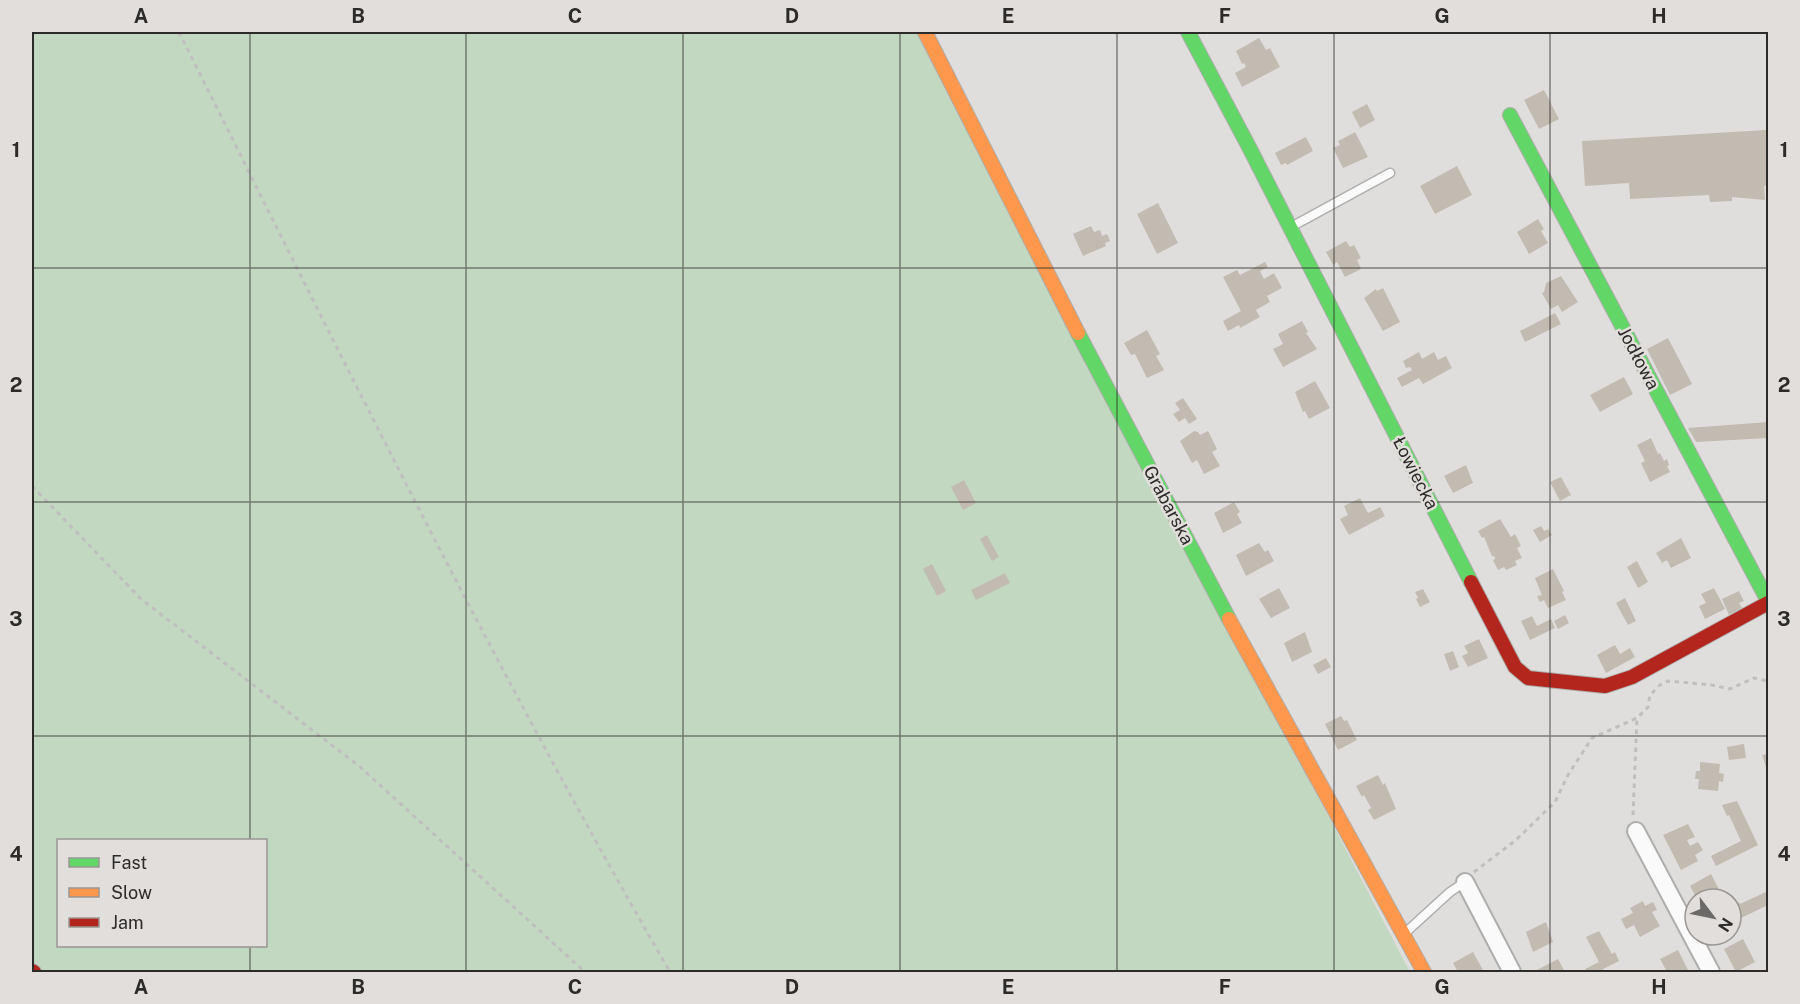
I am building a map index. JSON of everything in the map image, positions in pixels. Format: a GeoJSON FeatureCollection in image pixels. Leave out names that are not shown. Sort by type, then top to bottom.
{"type":"FeatureCollection","features":[{"type":"Feature","properties":{"kind":"street","name":"Grabarska"},"geometry":{"type":"LineString","coordinates":[[925,32],[1076,331],[1300,750],[1425,972]]}},
{"type":"Feature","properties":{"kind":"street","name":"Łowiecka"},"geometry":{"type":"LineString","coordinates":[[1188,32],[1515,667],[1528,678],[1605,686],[1632,677],[1768,602]]}},
{"type":"Feature","properties":{"kind":"street","name":"Jodłowa"},"geometry":{"type":"LineString","coordinates":[[1510,115],[1768,602]]}},
{"type":"Feature","properties":{"kind":"street"},"geometry":{"type":"LineString","coordinates":[[1636,831],[1711,972]]}},
{"type":"Feature","properties":{"kind":"street"},"geometry":{"type":"LineString","coordinates":[[1465,882],[1512,972]]}},
{"type":"Feature","properties":{"kind":"lane"},"geometry":{"type":"LineString","coordinates":[[1290,228],[1390,173]]}},
{"type":"Feature","properties":{"kind":"lane"},"geometry":{"type":"LineString","coordinates":[[1404,933],[1450,892],[1465,882]]}},
{"type":"Feature","properties":{"kind":"path"},"geometry":{"type":"LineString","coordinates":[[179,32],[311,298],[482,630],[670,972]]}},
{"type":"Feature","properties":{"kind":"path"},"geometry":{"type":"LineString","coordinates":[[32,486],[141,600],[359,766],[585,972]]}},
{"type":"Feature","properties":{"kind":"path"},"geometry":{"type":"LineString","coordinates":[[1465,882],[1478,868],[1516,840],[1555,802],[1568,775],[1592,738],[1637,718],[1648,707],[1650,695],[1660,685],[1668,681],[1730,689],[1754,678],[1768,681]]}},
{"type":"Feature","properties":{"kind":"path"},"geometry":{"type":"LineString","coordinates":[[1636,831],[1632,828],[1637,718]]}},
{"type":"Feature","properties":{"kind":"green space"},"geometry":{"type":"Polygon","coordinates":[[[32,32],[922,32],[1082,346],[1410,972],[32,972],[32,32]]]}},
{"type":"Feature","properties":{"kind":"building"},"geometry":{"type":"Polygon","coordinates":[[[1259,38],[1266,50],[1270,48],[1280,67],[1242,87],[1235,73],[1246,67],[1244,63],[1242,64],[1236,51],[1259,38]]]}},
{"type":"Feature","properties":{"kind":"building"},"geometry":{"type":"Polygon","coordinates":[[[1544,90],[1559,119],[1539,129],[1524,100],[1544,90]]]}},
{"type":"Feature","properties":{"kind":"building"},"geometry":{"type":"Polygon","coordinates":[[[1367,104],[1375,120],[1360,128],[1352,112],[1367,104]]]}},
{"type":"Feature","properties":{"kind":"building"},"geometry":{"type":"Polygon","coordinates":[[[1766,130],[1768,185],[1764,186],[1765,200],[1732,197],[1732,201],[1710,202],[1709,195],[1630,199],[1629,183],[1585,186],[1582,141],[1766,130]]]}},
{"type":"Feature","properties":{"kind":"building"},"geometry":{"type":"Polygon","coordinates":[[[1355,132],[1368,157],[1343,168],[1333,148],[1340,145],[1338,141],[1355,132]]]}},
{"type":"Feature","properties":{"kind":"building"},"geometry":{"type":"Polygon","coordinates":[[[1306,137],[1313,151],[1287,165],[1286,163],[1281,165],[1275,153],[1306,137]]]}},
{"type":"Feature","properties":{"kind":"building"},"geometry":{"type":"Polygon","coordinates":[[[1457,166],[1472,195],[1435,214],[1420,186],[1457,166]]]}},
{"type":"Feature","properties":{"kind":"building"},"geometry":{"type":"Polygon","coordinates":[[[1158,203],[1178,243],[1157,254],[1137,214],[1158,203]]]}},
{"type":"Feature","properties":{"kind":"building"},"geometry":{"type":"Polygon","coordinates":[[[1538,219],[1544,229],[1541,231],[1548,243],[1529,254],[1517,232],[1538,219]]]}},
{"type":"Feature","properties":{"kind":"building"},"geometry":{"type":"Polygon","coordinates":[[[1091,226],[1094,232],[1100,230],[1102,236],[1107,234],[1110,241],[1105,243],[1106,246],[1083,256],[1073,234],[1091,226]]]}},
{"type":"Feature","properties":{"kind":"building"},"geometry":{"type":"Polygon","coordinates":[[[1346,241],[1350,247],[1354,245],[1361,258],[1357,260],[1361,269],[1345,277],[1337,262],[1333,265],[1326,252],[1346,241]]]}},
{"type":"Feature","properties":{"kind":"building"},"geometry":{"type":"Polygon","coordinates":[[[1265,262],[1268,267],[1260,271],[1264,279],[1274,273],[1282,288],[1267,296],[1270,302],[1256,310],[1260,317],[1240,328],[1239,325],[1228,331],[1223,321],[1241,311],[1223,277],[1237,270],[1240,275],[1265,262]]]}},
{"type":"Feature","properties":{"kind":"building"},"geometry":{"type":"Polygon","coordinates":[[[1561,276],[1578,302],[1562,312],[1558,305],[1551,309],[1542,293],[1546,283],[1561,276]]]}},
{"type":"Feature","properties":{"kind":"building"},"geometry":{"type":"Polygon","coordinates":[[[1383,288],[1400,322],[1383,331],[1364,298],[1376,289],[1377,291],[1383,288]]]}},
{"type":"Feature","properties":{"kind":"building"},"geometry":{"type":"Polygon","coordinates":[[[1555,313],[1561,324],[1525,342],[1520,331],[1555,313]]]}},
{"type":"Feature","properties":{"kind":"building"},"geometry":{"type":"Polygon","coordinates":[[[1302,321],[1308,332],[1306,333],[1317,349],[1283,367],[1273,349],[1283,344],[1278,334],[1302,321]]]}},
{"type":"Feature","properties":{"kind":"building"},"geometry":{"type":"Polygon","coordinates":[[[1147,330],[1160,354],[1156,356],[1164,370],[1147,378],[1135,354],[1131,355],[1124,343],[1147,330]]]}},
{"type":"Feature","properties":{"kind":"building"},"geometry":{"type":"Polygon","coordinates":[[[1668,338],[1692,384],[1670,395],[1647,349],[1668,338]]]}},
{"type":"Feature","properties":{"kind":"building"},"geometry":{"type":"Polygon","coordinates":[[[1419,352],[1422,359],[1434,352],[1438,360],[1446,356],[1452,368],[1423,384],[1419,378],[1402,387],[1397,378],[1412,370],[1410,367],[1406,368],[1403,361],[1419,352]]]}},
{"type":"Feature","properties":{"kind":"building"},"geometry":{"type":"Polygon","coordinates":[[[1624,377],[1633,394],[1600,412],[1590,395],[1624,377]]]}},
{"type":"Feature","properties":{"kind":"building"},"geometry":{"type":"Polygon","coordinates":[[[1315,381],[1330,408],[1309,419],[1305,411],[1303,412],[1295,392],[1315,381]]]}},
{"type":"Feature","properties":{"kind":"building"},"geometry":{"type":"Polygon","coordinates":[[[1183,398],[1197,419],[1189,424],[1185,418],[1179,422],[1173,414],[1180,410],[1175,403],[1183,398]]]}},
{"type":"Feature","properties":{"kind":"building"},"geometry":{"type":"Polygon","coordinates":[[[1768,422],[1768,438],[1696,442],[1688,428],[1768,422]]]}},
{"type":"Feature","properties":{"kind":"building"},"geometry":{"type":"Polygon","coordinates":[[[1194,431],[1200,435],[1208,431],[1217,449],[1212,452],[1220,466],[1204,474],[1197,460],[1192,463],[1180,441],[1194,431]]]}},
{"type":"Feature","properties":{"kind":"building"},"geometry":{"type":"Polygon","coordinates":[[[1651,438],[1658,454],[1660,453],[1664,461],[1667,459],[1670,472],[1650,482],[1641,463],[1645,461],[1637,445],[1651,438]]]}},
{"type":"Feature","properties":{"kind":"building"},"geometry":{"type":"Polygon","coordinates":[[[1466,465],[1473,483],[1453,493],[1444,476],[1466,465]]]}},
{"type":"Feature","properties":{"kind":"building"},"geometry":{"type":"Polygon","coordinates":[[[1561,477],[1571,495],[1560,501],[1550,482],[1561,477]]]}},
{"type":"Feature","properties":{"kind":"building"},"geometry":{"type":"Polygon","coordinates":[[[964,480],[976,503],[963,510],[951,487],[964,480]]]}},
{"type":"Feature","properties":{"kind":"building"},"geometry":{"type":"Polygon","coordinates":[[[1360,498],[1368,513],[1380,507],[1385,516],[1349,535],[1340,519],[1348,515],[1344,506],[1360,498]]]}},
{"type":"Feature","properties":{"kind":"building"},"geometry":{"type":"Polygon","coordinates":[[[1234,502],[1240,512],[1237,514],[1242,523],[1223,533],[1214,513],[1234,502]]]}},
{"type":"Feature","properties":{"kind":"building"},"geometry":{"type":"Polygon","coordinates":[[[1500,519],[1511,537],[1515,534],[1521,546],[1517,548],[1522,558],[1515,561],[1517,565],[1506,570],[1504,567],[1498,570],[1493,560],[1495,557],[1492,556],[1484,537],[1482,538],[1478,531],[1500,519]]]}},
{"type":"Feature","properties":{"kind":"building"},"geometry":{"type":"Polygon","coordinates":[[[1541,526],[1544,531],[1548,529],[1552,535],[1540,542],[1533,530],[1541,526]]]}},
{"type":"Feature","properties":{"kind":"building"},"geometry":{"type":"Polygon","coordinates":[[[987,535],[999,557],[992,561],[980,539],[987,535]]]}},
{"type":"Feature","properties":{"kind":"building"},"geometry":{"type":"Polygon","coordinates":[[[1681,538],[1691,558],[1671,568],[1667,560],[1662,563],[1656,553],[1681,538]]]}},
{"type":"Feature","properties":{"kind":"building"},"geometry":{"type":"Polygon","coordinates":[[[1259,543],[1265,552],[1268,550],[1274,561],[1246,576],[1236,555],[1259,543]]]}},
{"type":"Feature","properties":{"kind":"building"},"geometry":{"type":"Polygon","coordinates":[[[1637,561],[1648,582],[1638,588],[1627,567],[1637,561]]]}},
{"type":"Feature","properties":{"kind":"building"},"geometry":{"type":"Polygon","coordinates":[[[932,564],[946,591],[937,596],[923,569],[932,564]]]}},
{"type":"Feature","properties":{"kind":"building"},"geometry":{"type":"Polygon","coordinates":[[[1553,569],[1566,600],[1548,608],[1544,600],[1540,602],[1537,596],[1542,595],[1535,578],[1553,569]]]}},
{"type":"Feature","properties":{"kind":"building"},"geometry":{"type":"Polygon","coordinates":[[[1005,573],[1010,583],[976,600],[971,590],[1005,573]]]}},
{"type":"Feature","properties":{"kind":"building"},"geometry":{"type":"Polygon","coordinates":[[[1279,588],[1290,608],[1271,618],[1259,599],[1279,588]]]}},
{"type":"Feature","properties":{"kind":"building"},"geometry":{"type":"Polygon","coordinates":[[[1714,588],[1725,609],[1705,619],[1699,606],[1706,603],[1701,594],[1714,588]]]}},
{"type":"Feature","properties":{"kind":"building"},"geometry":{"type":"Polygon","coordinates":[[[1423,589],[1430,602],[1420,607],[1415,592],[1423,589]]]}},
{"type":"Feature","properties":{"kind":"building"},"geometry":{"type":"Polygon","coordinates":[[[1739,591],[1744,601],[1739,603],[1742,608],[1729,615],[1722,599],[1739,591]]]}},
{"type":"Feature","properties":{"kind":"building"},"geometry":{"type":"Polygon","coordinates":[[[1625,598],[1636,621],[1628,625],[1616,603],[1625,598]]]}},
{"type":"Feature","properties":{"kind":"building"},"geometry":{"type":"Polygon","coordinates":[[[1565,615],[1569,623],[1558,629],[1554,621],[1565,615]]]}},
{"type":"Feature","properties":{"kind":"building"},"geometry":{"type":"Polygon","coordinates":[[[1532,616],[1537,626],[1551,619],[1555,628],[1530,640],[1521,621],[1532,616]]]}},
{"type":"Feature","properties":{"kind":"building"},"geometry":{"type":"Polygon","coordinates":[[[1305,632],[1312,652],[1292,662],[1284,643],[1305,632]]]}},
{"type":"Feature","properties":{"kind":"building"},"geometry":{"type":"Polygon","coordinates":[[[1479,639],[1488,658],[1468,667],[1462,656],[1468,653],[1464,646],[1479,639]]]}},
{"type":"Feature","properties":{"kind":"building"},"geometry":{"type":"Polygon","coordinates":[[[1615,645],[1620,654],[1630,648],[1635,657],[1606,673],[1597,655],[1615,645]]]}},
{"type":"Feature","properties":{"kind":"building"},"geometry":{"type":"Polygon","coordinates":[[[1453,651],[1459,667],[1450,671],[1444,654],[1453,651]]]}},
{"type":"Feature","properties":{"kind":"building"},"geometry":{"type":"Polygon","coordinates":[[[1326,658],[1331,667],[1318,674],[1313,665],[1326,658]]]}},
{"type":"Feature","properties":{"kind":"building"},"geometry":{"type":"Polygon","coordinates":[[[1341,716],[1344,721],[1347,720],[1357,740],[1338,750],[1325,724],[1341,716]]]}},
{"type":"Feature","properties":{"kind":"building"},"geometry":{"type":"Polygon","coordinates":[[[1744,744],[1746,758],[1729,760],[1727,747],[1744,744]]]}},
{"type":"Feature","properties":{"kind":"building"},"geometry":{"type":"Polygon","coordinates":[[[1768,754],[1768,767],[1766,767],[1762,755],[1768,754]]]}},
{"type":"Feature","properties":{"kind":"building"},"geometry":{"type":"Polygon","coordinates":[[[1700,762],[1720,764],[1719,773],[1724,774],[1723,782],[1719,781],[1718,791],[1698,789],[1699,779],[1695,779],[1696,771],[1700,771],[1700,762]]]}},
{"type":"Feature","properties":{"kind":"building"},"geometry":{"type":"Polygon","coordinates":[[[1378,775],[1383,785],[1385,783],[1396,809],[1374,820],[1368,810],[1371,808],[1356,786],[1378,775]]]}},
{"type":"Feature","properties":{"kind":"building"},"geometry":{"type":"Polygon","coordinates":[[[1737,801],[1758,845],[1716,866],[1711,856],[1741,841],[1722,805],[1737,801]]]}},
{"type":"Feature","properties":{"kind":"building"},"geometry":{"type":"Polygon","coordinates":[[[1688,824],[1695,837],[1687,840],[1690,846],[1698,842],[1703,850],[1695,855],[1698,861],[1681,870],[1663,835],[1688,824]]]}},
{"type":"Feature","properties":{"kind":"building"},"geometry":{"type":"Polygon","coordinates":[[[1711,874],[1718,887],[1691,887],[1711,874]]]}},
{"type":"Feature","properties":{"kind":"building"},"geometry":{"type":"Polygon","coordinates":[[[1768,891],[1768,905],[1743,917],[1743,903],[1768,891]]]}},
{"type":"Feature","properties":{"kind":"building"},"geometry":{"type":"Polygon","coordinates":[[[1643,901],[1645,906],[1653,902],[1657,910],[1652,912],[1660,926],[1640,937],[1634,925],[1626,929],[1621,919],[1633,913],[1630,908],[1643,901]]]}},
{"type":"Feature","properties":{"kind":"building"},"geometry":{"type":"Polygon","coordinates":[[[1546,922],[1553,942],[1533,952],[1526,932],[1546,922]]]}},
{"type":"Feature","properties":{"kind":"building"},"geometry":{"type":"Polygon","coordinates":[[[1599,931],[1612,954],[1615,952],[1619,961],[1603,969],[1604,972],[1587,972],[1585,969],[1599,962],[1586,937],[1599,931]]]}},
{"type":"Feature","properties":{"kind":"building"},"geometry":{"type":"Polygon","coordinates":[[[1743,939],[1755,962],[1736,972],[1724,949],[1743,947],[1743,939]]]}},
{"type":"Feature","properties":{"kind":"building"},"geometry":{"type":"Polygon","coordinates":[[[1678,950],[1689,972],[1667,972],[1660,959],[1678,950]]]}},
{"type":"Feature","properties":{"kind":"building"},"geometry":{"type":"Polygon","coordinates":[[[1473,952],[1484,972],[1458,972],[1453,963],[1473,952]]]}},
{"type":"Feature","properties":{"kind":"building"},"geometry":{"type":"Polygon","coordinates":[[[1558,959],[1565,972],[1539,972],[1537,970],[1558,959]]]}},
{"type":"Feature","properties":{"kind":"traffic: fast"},"geometry":{"type":"LineString","coordinates":[[1188,32],[1471,582]]}},
{"type":"Feature","properties":{"kind":"traffic: fast"},"geometry":{"type":"LineString","coordinates":[[1510,115],[1768,601]]}},
{"type":"Feature","properties":{"kind":"traffic: fast"},"geometry":{"type":"LineString","coordinates":[[1078,333],[1229,619]]}},
{"type":"Feature","properties":{"kind":"traffic: slow"},"geometry":{"type":"LineString","coordinates":[[925,32],[1078,333]]}},
{"type":"Feature","properties":{"kind":"traffic: slow"},"geometry":{"type":"LineString","coordinates":[[1229,619],[1424,972]]}},
{"type":"Feature","properties":{"kind":"traffic: jam"},"geometry":{"type":"LineString","coordinates":[[1471,582],[1515,667],[1528,678],[1605,686],[1632,677],[1768,603]]}}]}
